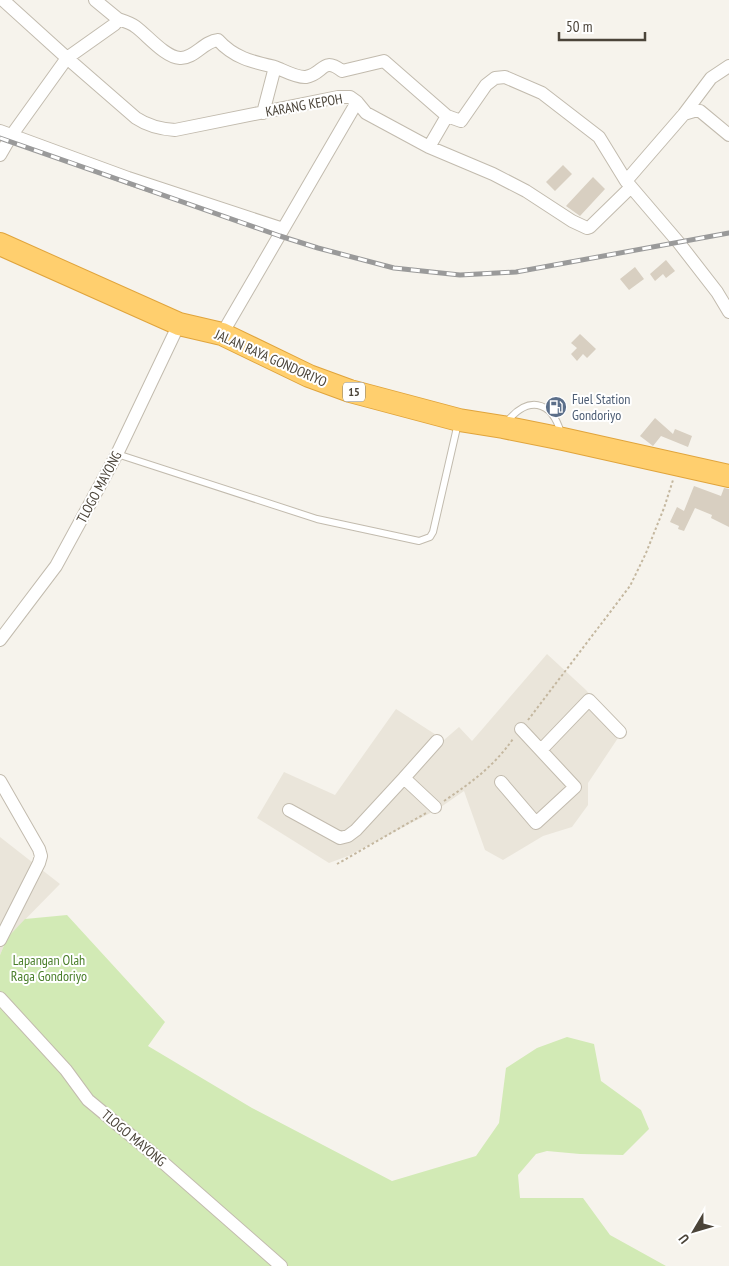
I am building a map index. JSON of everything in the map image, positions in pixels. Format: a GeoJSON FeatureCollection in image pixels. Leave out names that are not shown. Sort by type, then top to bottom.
{"type":"FeatureCollection","features":[{"type":"Feature","properties":{"kind":"highway","name":"JALAN RAYA GONDORIYO"},"geometry":{"type":"LineString","coordinates":[[0,244],[179,324],[222,334],[309,376],[350,391],[459,420],[503,426],[729,476]]}},
{"type":"Feature","properties":{"kind":"street","name":"KARANG KEPOH"},"geometry":{"type":"LineString","coordinates":[[4,0],[136,118],[144,124],[154,127],[175,130],[338,97],[350,97],[357,102],[222,334]]}},
{"type":"Feature","properties":{"kind":"street"},"geometry":{"type":"LineString","coordinates":[[102,2],[118,19],[135,26],[164,51],[179,58],[188,56],[212,40],[218,40],[227,50],[245,60],[307,77],[325,65],[334,66],[342,71],[384,61],[447,116],[461,121],[486,84],[495,78],[504,77],[542,93],[599,137],[628,184],[695,264],[717,292],[729,312]]}},
{"type":"Feature","properties":{"kind":"street"},"geometry":{"type":"LineString","coordinates":[[0,155],[6,133],[67,58],[114,24],[118,19]]}},
{"type":"Feature","properties":{"kind":"street"},"geometry":{"type":"LineString","coordinates":[[357,102],[366,113],[430,147],[493,174],[526,191],[572,221],[587,228],[628,184],[711,78],[729,66]]}},
{"type":"Feature","properties":{"kind":"street"},"geometry":{"type":"LineString","coordinates":[[263,113],[275,67]]}},
{"type":"Feature","properties":{"kind":"street"},"geometry":{"type":"LineString","coordinates":[[684,114],[700,111],[729,135]]}},
{"type":"Feature","properties":{"kind":"street"},"geometry":{"type":"LineString","coordinates":[[430,147],[447,116]]}},
{"type":"Feature","properties":{"kind":"street"},"geometry":{"type":"LineString","coordinates":[[6,133],[128,178],[283,229]]}},
{"type":"Feature","properties":{"kind":"street","name":"TLOGO MAYONG"},"geometry":{"type":"LineString","coordinates":[[0,640],[56,566],[117,454],[179,324]]}},
{"type":"Feature","properties":{"kind":"street"},"geometry":{"type":"LineString","coordinates":[[541,750],[589,700],[620,732]]}},
{"type":"Feature","properties":{"kind":"street"},"geometry":{"type":"LineString","coordinates":[[501,782],[536,823],[575,787],[521,729]]}},
{"type":"Feature","properties":{"kind":"street"},"geometry":{"type":"LineString","coordinates":[[289,810],[340,838],[348,836],[356,830],[437,741]]}},
{"type":"Feature","properties":{"kind":"street"},"geometry":{"type":"LineString","coordinates":[[404,778],[435,807]]}},
{"type":"Feature","properties":{"kind":"street"},"geometry":{"type":"LineString","coordinates":[[0,781],[39,849],[41,856],[32,880],[0,940]]}},
{"type":"Feature","properties":{"kind":"street","name":"TLOGO MAYONG"},"geometry":{"type":"LineString","coordinates":[[0,998],[66,1070],[88,1100],[158,1158],[281,1266]]}},
{"type":"Feature","properties":{"kind":"lane"},"geometry":{"type":"LineString","coordinates":[[117,454],[318,519],[419,541],[430,538],[433,532],[459,420]]}},
{"type":"Feature","properties":{"kind":"path"},"geometry":{"type":"LineString","coordinates":[[337,864],[410,824],[480,776],[502,754],[630,586],[664,508],[678,464]]}},
{"type":"Feature","properties":{"kind":"shaded area"},"geometry":{"type":"Polygon","coordinates":[[[547,654],[586,690],[622,732],[588,783],[588,805],[572,827],[543,836],[503,860],[485,850],[464,791],[438,809],[348,856],[329,863],[257,818],[284,772],[335,795],[396,709],[444,740],[459,727],[472,741],[547,654]]]}},
{"type":"Feature","properties":{"kind":"shaded area"},"geometry":{"type":"Polygon","coordinates":[[[0,837],[60,884],[7,938],[0,955],[0,837]]]}},
{"type":"Feature","properties":{"kind":"green space","name":"Lapangan Olah Raga Gondoriyo"},"geometry":{"type":"Polygon","coordinates":[[[67,915],[165,1022],[148,1046],[252,1108],[392,1181],[476,1156],[499,1123],[506,1068],[537,1048],[567,1037],[594,1044],[601,1081],[641,1110],[649,1129],[623,1155],[547,1151],[536,1154],[518,1175],[520,1198],[583,1198],[610,1235],[666,1266],[0,1266],[0,955],[7,938],[25,919],[67,915]]]}},
{"type":"Feature","properties":{"kind":"building"},"geometry":{"type":"Polygon","coordinates":[[[563,165],[572,174],[555,191],[546,182],[563,165]]]}},
{"type":"Feature","properties":{"kind":"building"},"geometry":{"type":"Polygon","coordinates":[[[593,177],[605,189],[580,216],[566,206],[593,177]]]}},
{"type":"Feature","properties":{"kind":"building"},"geometry":{"type":"Polygon","coordinates":[[[666,260],[675,271],[666,278],[663,274],[655,281],[650,274],[666,260]]]}},
{"type":"Feature","properties":{"kind":"building"},"geometry":{"type":"Polygon","coordinates":[[[635,267],[644,279],[629,290],[620,279],[635,267]]]}},
{"type":"Feature","properties":{"kind":"building"},"geometry":{"type":"Polygon","coordinates":[[[580,334],[596,349],[587,358],[583,354],[577,361],[571,354],[577,348],[571,343],[580,334]]]}},
{"type":"Feature","properties":{"kind":"building"},"geometry":{"type":"Polygon","coordinates":[[[655,418],[673,434],[675,429],[692,436],[688,447],[661,436],[653,446],[640,436],[655,418]]]}},
{"type":"Feature","properties":{"kind":"building"},"geometry":{"type":"Polygon","coordinates":[[[694,486],[721,496],[724,488],[729,489],[729,527],[711,518],[712,515],[695,508],[684,531],[678,529],[679,526],[670,522],[677,507],[684,511],[694,486]]]}},
{"type":"Feature","properties":{"kind":"railway"},"geometry":{"type":"LineString","coordinates":[[0,138],[280,236],[394,268],[460,275],[516,272],[729,233]]}},
{"type":"Feature","properties":{"kind":"place","name":"Fuel Station Gondoriyo"},"geometry":{"type":"Point","coordinates":[556,407]}}]}
